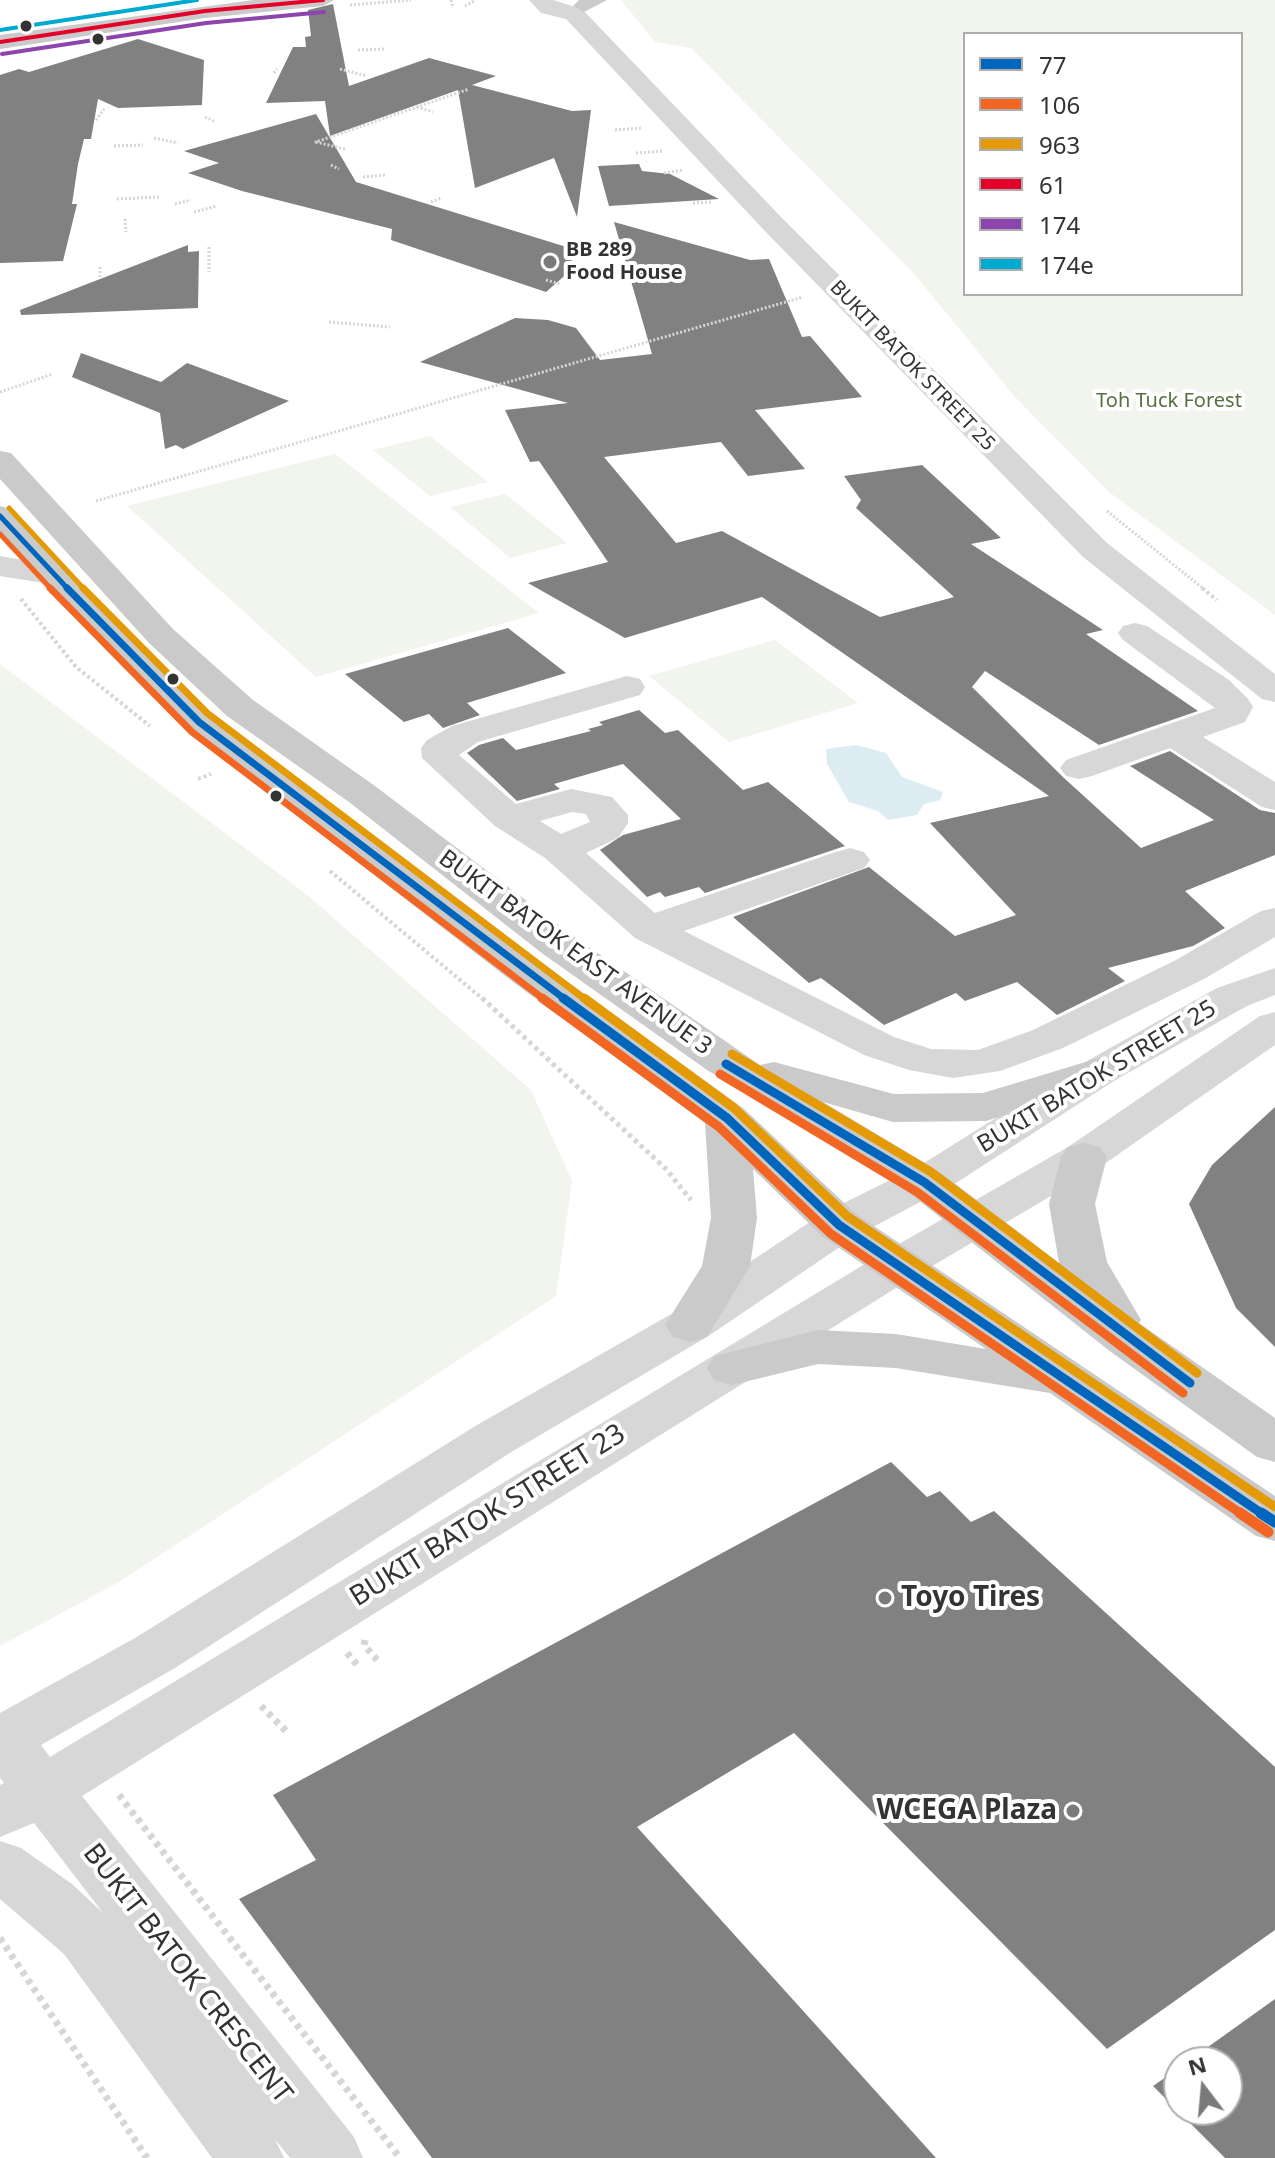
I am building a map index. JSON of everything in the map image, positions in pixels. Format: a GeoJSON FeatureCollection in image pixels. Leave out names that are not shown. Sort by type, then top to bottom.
{"type":"FeatureCollection","features":[{"type":"Feature","properties":{"kind":"main road"},"geometry":{"type":"LineString","coordinates":[[0,30],[213,0]]}},
{"type":"Feature","properties":{"kind":"main road"},"geometry":{"type":"LineString","coordinates":[[0,42],[205,11],[323,0]]}},
{"type":"Feature","properties":{"kind":"main road","name":"BUKIT BATOK EAST AVENUE 3"},"geometry":{"type":"LineString","coordinates":[[0,460],[161,636],[240,708],[362,794],[558,945],[722,1061],[924,1182],[1128,1340],[1275,1444]]}},
{"type":"Feature","properties":{"kind":"main road","name":"BUKIT BATOK EAST AVENUE 3"},"geometry":{"type":"LineString","coordinates":[[0,516],[116,641],[199,722],[528,973],[727,1118],[839,1225],[895,1267],[1067,1379],[1275,1522]]}},
{"type":"Feature","properties":{"kind":"main road"},"geometry":{"type":"LineString","coordinates":[[722,1061],[893,1108],[986,1107],[1102,1070]]}},
{"type":"Feature","properties":{"kind":"main road"},"geometry":{"type":"LineString","coordinates":[[690,1325],[726,1266],[734,1218],[727,1118]]}},
{"type":"Feature","properties":{"kind":"main road"},"geometry":{"type":"LineString","coordinates":[[1084,1157],[1072,1204],[1083,1262],[1128,1340]]}},
{"type":"Feature","properties":{"kind":"main road"},"geometry":{"type":"LineString","coordinates":[[732,1368],[818,1347],[858,1348],[1067,1379]]}},
{"type":"Feature","properties":{"kind":"street","name":"BUKIT BATOK STREET 25"},"geometry":{"type":"LineString","coordinates":[[540,0],[549,8],[583,5],[772,223],[1095,550],[1275,691]]}},
{"type":"Feature","properties":{"kind":"street"},"geometry":{"type":"LineString","coordinates":[[8,580],[56,575]]}},
{"type":"Feature","properties":{"kind":"street"},"geometry":{"type":"LineString","coordinates":[[1079,768],[1232,714],[1235,707],[1216,688],[1135,633]]}},
{"type":"Feature","properties":{"kind":"street"},"geometry":{"type":"LineString","coordinates":[[627,687],[465,734],[440,748],[441,758],[509,818],[559,850],[649,929],[879,1046],[924,1061],[953,1065],[985,1062],[1048,1039],[1189,970],[1275,920]]}},
{"type":"Feature","properties":{"kind":"street"},"geometry":{"type":"LineString","coordinates":[[1175,735],[1275,799]]}},
{"type":"Feature","properties":{"kind":"street"},"geometry":{"type":"LineString","coordinates":[[509,818],[571,800],[598,805],[609,815],[609,823],[604,830],[559,850]]}},
{"type":"Feature","properties":{"kind":"street"},"geometry":{"type":"LineString","coordinates":[[649,929],[850,860]]}},
{"type":"Feature","properties":{"kind":"street"},"geometry":{"type":"LineString","coordinates":[[1189,970],[1275,1024]]}},
{"type":"Feature","properties":{"kind":"street","name":"BUKIT BATOK STREET 25"},"geometry":{"type":"LineString","coordinates":[[924,1182],[1102,1070],[1232,997],[1275,981]]}},
{"type":"Feature","properties":{"kind":"street","name":"BUKIT BATOK STREET 25"},"geometry":{"type":"LineString","coordinates":[[978,1221],[1084,1157],[1275,1024]]}},
{"type":"Feature","properties":{"kind":"street"},"geometry":{"type":"LineString","coordinates":[[1,1739],[155,1653],[495,1438],[690,1325],[839,1225],[924,1182]]}},
{"type":"Feature","properties":{"kind":"street","name":"BUKIT BATOK STREET 23"},"geometry":{"type":"LineString","coordinates":[[45,1788],[895,1267],[978,1221]]}},
{"type":"Feature","properties":{"kind":"street","name":"BUKIT BATOK CRESCENT"},"geometry":{"type":"LineString","coordinates":[[1,1739],[45,1788],[330,2158]]}},
{"type":"Feature","properties":{"kind":"street"},"geometry":{"type":"LineString","coordinates":[[0,1866],[50,1902],[86,1936],[251,2158]]}},
{"type":"Feature","properties":{"kind":"path"},"geometry":{"type":"LineString","coordinates":[[451,0],[453,8]]}},
{"type":"Feature","properties":{"kind":"path"},"geometry":{"type":"LineString","coordinates":[[465,6],[476,0]]}},
{"type":"Feature","properties":{"kind":"path"},"geometry":{"type":"LineString","coordinates":[[358,50],[385,49]]}},
{"type":"Feature","properties":{"kind":"path"},"geometry":{"type":"LineString","coordinates":[[340,69],[367,76]]}},
{"type":"Feature","properties":{"kind":"path"},"geometry":{"type":"LineString","coordinates":[[345,149],[316,142],[469,89]]}},
{"type":"Feature","properties":{"kind":"path"},"geometry":{"type":"LineString","coordinates":[[416,106],[433,112]]}},
{"type":"Feature","properties":{"kind":"path"},"geometry":{"type":"LineString","coordinates":[[96,120],[104,109]]}},
{"type":"Feature","properties":{"kind":"path"},"geometry":{"type":"LineString","coordinates":[[205,117],[216,122]]}},
{"type":"Feature","properties":{"kind":"path"},"geometry":{"type":"LineString","coordinates":[[615,130],[622,129]]}},
{"type":"Feature","properties":{"kind":"path"},"geometry":{"type":"LineString","coordinates":[[154,138],[178,143]]}},
{"type":"Feature","properties":{"kind":"path"},"geometry":{"type":"LineString","coordinates":[[114,146],[143,145]]}},
{"type":"Feature","properties":{"kind":"path"},"geometry":{"type":"LineString","coordinates":[[636,153],[645,152]]}},
{"type":"Feature","properties":{"kind":"path"},"geometry":{"type":"LineString","coordinates":[[331,165],[339,169]]}},
{"type":"Feature","properties":{"kind":"path"},"geometry":{"type":"LineString","coordinates":[[664,173],[674,172]]}},
{"type":"Feature","properties":{"kind":"path"},"geometry":{"type":"LineString","coordinates":[[363,177],[385,175]]}},
{"type":"Feature","properties":{"kind":"path"},"geometry":{"type":"LineString","coordinates":[[117,199],[159,197]]}},
{"type":"Feature","properties":{"kind":"path"},"geometry":{"type":"LineString","coordinates":[[431,202],[441,198]]}},
{"type":"Feature","properties":{"kind":"path"},"geometry":{"type":"LineString","coordinates":[[175,204],[191,200]]}},
{"type":"Feature","properties":{"kind":"path"},"geometry":{"type":"LineString","coordinates":[[693,203],[702,203]]}},
{"type":"Feature","properties":{"kind":"path"},"geometry":{"type":"LineString","coordinates":[[194,212],[217,206]]}},
{"type":"Feature","properties":{"kind":"path"},"geometry":{"type":"LineString","coordinates":[[125,219],[126,232]]}},
{"type":"Feature","properties":{"kind":"path"},"geometry":{"type":"LineString","coordinates":[[209,247],[209,272]]}},
{"type":"Feature","properties":{"kind":"path"},"geometry":{"type":"LineString","coordinates":[[100,267],[100,278]]}},
{"type":"Feature","properties":{"kind":"path"},"geometry":{"type":"LineString","coordinates":[[546,280],[560,284]]}},
{"type":"Feature","properties":{"kind":"path"},"geometry":{"type":"LineString","coordinates":[[96,501],[808,295]]}},
{"type":"Feature","properties":{"kind":"path"},"geometry":{"type":"LineString","coordinates":[[329,322],[390,327]]}},
{"type":"Feature","properties":{"kind":"path"},"geometry":{"type":"LineString","coordinates":[[0,392],[53,374]]}},
{"type":"Feature","properties":{"kind":"path"},"geometry":{"type":"LineString","coordinates":[[1101,507],[1217,600]]}},
{"type":"Feature","properties":{"kind":"path"},"geometry":{"type":"LineString","coordinates":[[8,580],[76,667],[162,735]]}},
{"type":"Feature","properties":{"kind":"path"},"geometry":{"type":"LineString","coordinates":[[198,779],[212,774],[199,765]]}},
{"type":"Feature","properties":{"kind":"path"},"geometry":{"type":"LineString","coordinates":[[330,871],[478,995],[666,1169],[693,1204]]}},
{"type":"Feature","properties":{"kind":"path"},"geometry":{"type":"LineString","coordinates":[[364,1645],[378,1661]]}},
{"type":"Feature","properties":{"kind":"path"},"geometry":{"type":"LineString","coordinates":[[275,1719],[288,1733]]}},
{"type":"Feature","properties":{"kind":"path"},"geometry":{"type":"LineString","coordinates":[[45,1788],[400,2158]]}},
{"type":"Feature","properties":{"kind":"path"},"geometry":{"type":"LineString","coordinates":[[0,1938],[147,2158]]}},
{"type":"Feature","properties":{"kind":"green space","name":"Toh Tuck Forest"},"geometry":{"type":"Polygon","coordinates":[[[621,0],[1275,0],[1275,615],[1109,492],[1015,397],[916,276],[691,48],[655,42],[621,0]]]}},
{"type":"Feature","properties":{"kind":"green space"},"geometry":{"type":"Polygon","coordinates":[[[430,436],[488,482],[430,496],[373,450],[430,436]]]}},
{"type":"Feature","properties":{"kind":"green space"},"geometry":{"type":"Polygon","coordinates":[[[335,454],[539,613],[316,677],[127,506],[335,454]]]}},
{"type":"Feature","properties":{"kind":"green space"},"geometry":{"type":"Polygon","coordinates":[[[505,494],[567,543],[510,558],[450,507],[505,494]]]}},
{"type":"Feature","properties":{"kind":"green space"},"geometry":{"type":"Polygon","coordinates":[[[775,640],[858,703],[729,742],[649,676],[775,640]]]}},
{"type":"Feature","properties":{"kind":"green space"},"geometry":{"type":"Polygon","coordinates":[[[0,664],[306,894],[531,1090],[572,1181],[556,1296],[119,1582],[0,1646],[0,664]]]}},
{"type":"Feature","properties":{"kind":"shaded area"},"geometry":{"type":"Polygon","coordinates":[[[856,745],[886,753],[902,777],[943,792],[940,800],[924,804],[917,815],[888,820],[878,811],[849,802],[827,764],[826,749],[856,745]]]}},
{"type":"Feature","properties":{"kind":"building"},"geometry":{"type":"Polygon","coordinates":[[[333,4],[349,86],[429,58],[496,76],[472,85],[572,111],[591,110],[577,217],[554,158],[475,188],[458,90],[330,136],[325,101],[266,103],[293,47],[306,47],[305,37],[311,36],[308,10],[333,4]]]}},
{"type":"Feature","properties":{"kind":"building"},"geometry":{"type":"Polygon","coordinates":[[[138,39],[204,60],[202,105],[118,108],[98,99],[91,139],[84,139],[78,164],[72,204],[77,204],[63,261],[0,263],[0,75],[19,69],[29,72],[138,39]]]}},
{"type":"Feature","properties":{"kind":"building"},"geometry":{"type":"Polygon","coordinates":[[[316,114],[356,182],[573,249],[570,271],[546,292],[391,240],[392,229],[242,191],[188,173],[219,163],[184,151],[316,114]]]}},
{"type":"Feature","properties":{"kind":"building"},"geometry":{"type":"Polygon","coordinates":[[[639,164],[642,171],[670,174],[719,199],[609,206],[598,166],[639,164]]]}},
{"type":"Feature","properties":{"kind":"building"},"geometry":{"type":"Polygon","coordinates":[[[614,222],[750,260],[769,259],[802,337],[810,336],[862,397],[755,410],[805,469],[748,476],[721,442],[604,457],[676,543],[722,531],[880,617],[954,597],[856,508],[861,500],[844,476],[922,465],[1001,538],[971,544],[1103,630],[1086,634],[1198,711],[1099,745],[985,671],[972,687],[1064,778],[1141,848],[1214,820],[1130,766],[1170,751],[1260,810],[1275,813],[1275,855],[1185,891],[1225,928],[1193,946],[1108,968],[1125,981],[1057,1015],[1017,982],[965,1001],[956,993],[884,1025],[821,978],[809,983],[733,917],[869,867],[955,936],[1016,915],[930,823],[1049,796],[762,597],[625,638],[528,583],[608,562],[539,461],[530,462],[505,410],[568,403],[420,362],[515,318],[548,320],[576,328],[600,360],[652,354],[614,222]]]}},
{"type":"Feature","properties":{"kind":"building"},"geometry":{"type":"Polygon","coordinates":[[[188,245],[188,252],[199,251],[198,308],[21,315],[20,310],[188,245]]]}},
{"type":"Feature","properties":{"kind":"building"},"geometry":{"type":"Polygon","coordinates":[[[81,353],[161,382],[187,363],[289,401],[183,449],[176,445],[165,449],[160,413],[72,377],[81,353]]]}},
{"type":"Feature","properties":{"kind":"building"},"geometry":{"type":"Polygon","coordinates":[[[508,628],[566,673],[467,703],[480,715],[443,728],[429,714],[404,722],[345,674],[508,628]]]}},
{"type":"Feature","properties":{"kind":"building"},"geometry":{"type":"Polygon","coordinates":[[[639,710],[665,733],[678,730],[743,790],[768,782],[845,846],[705,893],[699,887],[665,897],[660,892],[647,897],[600,850],[623,835],[681,819],[623,764],[554,784],[560,789],[517,801],[467,753],[479,745],[503,738],[516,750],[591,731],[588,729],[603,725],[599,722],[639,710]]]}},
{"type":"Feature","properties":{"kind":"building"},"geometry":{"type":"Polygon","coordinates":[[[1275,1107],[1275,1347],[1236,1308],[1189,1204],[1212,1165],[1275,1107]]]}},
{"type":"Feature","properties":{"kind":"building","name":"WCEGA Plaza"},"geometry":{"type":"Polygon","coordinates":[[[891,1462],[927,1497],[940,1491],[971,1522],[994,1511],[1275,1767],[1275,1930],[1107,2049],[794,1733],[637,1827],[936,2158],[432,2158],[239,1899],[316,1860],[273,1795],[891,1462]]]}},
{"type":"Feature","properties":{"kind":"building"},"geometry":{"type":"Polygon","coordinates":[[[1275,1999],[1275,2158],[1225,2158],[1193,2126],[1243,2126],[1243,2046],[1209,2046],[1275,1999]]]}},
{"type":"Feature","properties":{"kind":"building"},"geometry":{"type":"Polygon","coordinates":[[[1163,2079],[1163,2096],[1153,2086],[1163,2079]]]}},
{"type":"Feature","properties":{"kind":"transit line","name":"174e"},"geometry":{"type":"LineString","coordinates":[[0,30],[197,0]]}},
{"type":"Feature","properties":{"kind":"transit line","name":"61"},"geometry":{"type":"LineString","coordinates":[[0,42],[205,11],[323,0]]}},
{"type":"Feature","properties":{"kind":"transit line","name":"174"},"geometry":{"type":"LineString","coordinates":[[2,54],[206,23],[324,12]]}},
{"type":"Feature","properties":{"kind":"transit line","name":"963"},"geometry":{"type":"LineString","coordinates":[[9,508],[125,633],[207,713],[535,963],[734,1108],[847,1216],[1275,1507]]}},
{"type":"Feature","properties":{"kind":"transit line","name":"77"},"geometry":{"type":"LineString","coordinates":[[0,516],[116,641],[199,722],[528,973],[727,1118],[839,1225],[1275,1522]]}},
{"type":"Feature","properties":{"kind":"transit line","name":"106"},"geometry":{"type":"LineString","coordinates":[[0,534],[107,649],[192,732],[521,983],[719,1127],[831,1234],[1268,1532]]}},
{"type":"Feature","properties":{"kind":"transit line","name":"963"},"geometry":{"type":"LineString","coordinates":[[732,1054],[931,1172],[1197,1373]]}},
{"type":"Feature","properties":{"kind":"transit line","name":"77"},"geometry":{"type":"LineString","coordinates":[[726,1064],[924,1182],[1190,1383]]}},
{"type":"Feature","properties":{"kind":"transit line","name":"106"},"geometry":{"type":"LineString","coordinates":[[720,1074],[917,1192],[1183,1393]]}},
{"type":"Feature","properties":{"kind":"place","name":"BB 289 Food House"},"geometry":{"type":"Point","coordinates":[550,262]}},
{"type":"Feature","properties":{"kind":"place","name":"Toyo Tires"},"geometry":{"type":"Point","coordinates":[885,1598]}},
{"type":"Feature","properties":{"kind":"place","name":"WCEGA Plaza"},"geometry":{"type":"Point","coordinates":[1073,1811]}}]}
